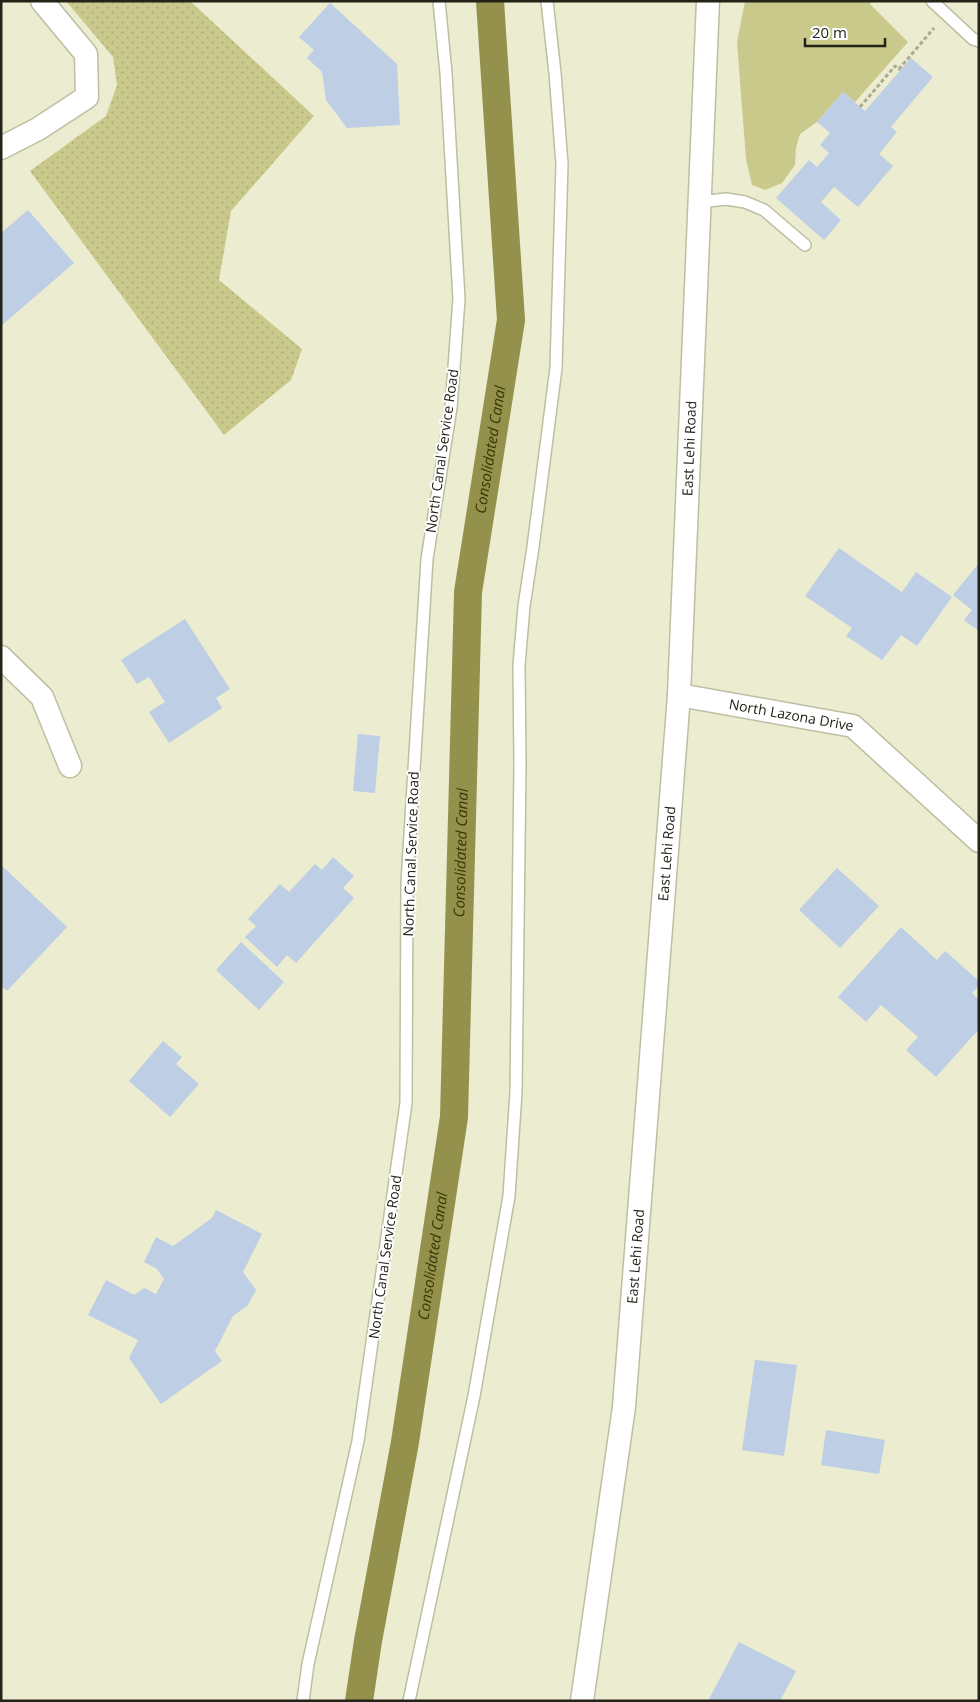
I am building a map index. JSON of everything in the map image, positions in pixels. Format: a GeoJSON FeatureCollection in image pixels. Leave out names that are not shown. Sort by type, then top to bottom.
{"type":"FeatureCollection","features":[{"type":"Feature","properties":{"kind":"street"},"geometry":{"type":"LineString","coordinates":[[1,148],[38,128],[87,97],[86,54],[42,1]]}},
{"type":"Feature","properties":{"kind":"street","name":"East Lehi Road"},"geometry":{"type":"LineString","coordinates":[[582,1701],[624,1407],[679,695],[708,1]]}},
{"type":"Feature","properties":{"kind":"street"},"geometry":{"type":"LineString","coordinates":[[1,657],[42,697],[70,766]]}},
{"type":"Feature","properties":{"kind":"street","name":"North Lazona Drive"},"geometry":{"type":"LineString","coordinates":[[679,695],[853,726],[979,841]]}},
{"type":"Feature","properties":{"kind":"lane","name":"North Canal Service Road"},"geometry":{"type":"LineString","coordinates":[[303,1701],[308,1664],[358,1441],[406,1103],[407,883],[428,559],[451,408],[459,300],[440,1]]}},
{"type":"Feature","properties":{"kind":"lane"},"geometry":{"type":"LineString","coordinates":[[410,1701],[474,1396],[509,1196],[516,1092],[520,764],[519,665],[524,606],[556,368],[562,164],[547,1]]}},
{"type":"Feature","properties":{"kind":"lane"},"geometry":{"type":"LineString","coordinates":[[932,1],[973,39],[979,40]]}},
{"type":"Feature","properties":{"kind":"lane"},"geometry":{"type":"LineString","coordinates":[[700,202],[726,199],[745,202],[764,210],[805,245]]}},
{"type":"Feature","properties":{"kind":"path"},"geometry":{"type":"LineString","coordinates":[[860,106],[895,66],[898,69],[946,14]]}},
{"type":"Feature","properties":{"kind":"shaded area"},"geometry":{"type":"Polygon","coordinates":[[[66,1],[190,1],[314,116],[231,211],[219,280],[302,349],[291,380],[224,435],[30,171],[106,116],[117,85],[113,57],[66,1]]]}},
{"type":"Feature","properties":{"kind":"shaded area"},"geometry":{"type":"Polygon","coordinates":[[[745,1],[872,1],[870,4],[908,42],[855,102],[843,92],[817,122],[800,134],[796,148],[795,165],[782,183],[765,190],[752,185],[746,159],[737,42],[745,1]]]}},
{"type":"Feature","properties":{"kind":"building"},"geometry":{"type":"Polygon","coordinates":[[[330,3],[397,64],[400,125],[347,128],[326,100],[322,72],[307,58],[314,50],[299,37],[330,3]]]}},
{"type":"Feature","properties":{"kind":"building"},"geometry":{"type":"Polygon","coordinates":[[[911,58],[933,77],[891,127],[897,132],[879,154],[893,166],[858,207],[834,187],[821,202],[841,220],[824,240],[776,198],[809,160],[817,167],[829,153],[820,145],[830,133],[817,122],[843,92],[865,111],[911,58]]]}},
{"type":"Feature","properties":{"kind":"building"},"geometry":{"type":"Polygon","coordinates":[[[28,210],[74,263],[1,326],[1,233],[28,210]]]}},
{"type":"Feature","properties":{"kind":"building"},"geometry":{"type":"Polygon","coordinates":[[[839,548],[902,592],[916,572],[952,597],[917,646],[901,635],[882,660],[846,636],[852,628],[805,596],[839,548]]]}},
{"type":"Feature","properties":{"kind":"building"},"geometry":{"type":"Polygon","coordinates":[[[979,563],[979,631],[964,620],[972,610],[953,595],[979,563]]]}},
{"type":"Feature","properties":{"kind":"building"},"geometry":{"type":"Polygon","coordinates":[[[185,619],[230,689],[216,698],[222,708],[169,743],[149,712],[165,702],[149,677],[137,684],[121,660],[185,619]]]}},
{"type":"Feature","properties":{"kind":"building"},"geometry":{"type":"Polygon","coordinates":[[[358,734],[380,736],[375,793],[353,791],[358,734]]]}},
{"type":"Feature","properties":{"kind":"building"},"geometry":{"type":"Polygon","coordinates":[[[333,857],[354,876],[343,888],[354,898],[296,963],[287,955],[277,967],[245,937],[256,926],[248,919],[280,884],[289,892],[315,864],[322,870],[333,857]]]}},
{"type":"Feature","properties":{"kind":"building"},"geometry":{"type":"Polygon","coordinates":[[[1,865],[67,927],[7,991],[1,986],[1,865]]]}},
{"type":"Feature","properties":{"kind":"building"},"geometry":{"type":"Polygon","coordinates":[[[837,868],[879,906],[840,948],[799,910],[837,868]]]}},
{"type":"Feature","properties":{"kind":"building"},"geometry":{"type":"Polygon","coordinates":[[[901,927],[937,960],[945,951],[979,981],[979,986],[972,993],[979,1000],[979,1029],[936,1077],[906,1050],[918,1037],[881,1005],[866,1022],[838,997],[901,927]]]}},
{"type":"Feature","properties":{"kind":"building"},"geometry":{"type":"Polygon","coordinates":[[[241,942],[284,982],[259,1010],[216,970],[241,942]]]}},
{"type":"Feature","properties":{"kind":"building"},"geometry":{"type":"Polygon","coordinates":[[[163,1041],[182,1057],[176,1064],[199,1084],[170,1117],[129,1081],[163,1041]]]}},
{"type":"Feature","properties":{"kind":"building"},"geometry":{"type":"Polygon","coordinates":[[[216,1210],[262,1234],[243,1272],[256,1290],[248,1305],[233,1316],[215,1351],[222,1361],[161,1404],[129,1358],[138,1340],[88,1315],[106,1280],[134,1295],[144,1288],[156,1294],[164,1279],[157,1269],[144,1262],[156,1237],[173,1246],[212,1218],[216,1210]]]}},
{"type":"Feature","properties":{"kind":"building"},"geometry":{"type":"Polygon","coordinates":[[[755,1360],[797,1365],[784,1456],[742,1450],[755,1360]]]}},
{"type":"Feature","properties":{"kind":"building"},"geometry":{"type":"Polygon","coordinates":[[[826,1430],[885,1440],[879,1474],[821,1465],[826,1430]]]}},
{"type":"Feature","properties":{"kind":"building"},"geometry":{"type":"Polygon","coordinates":[[[739,1642],[796,1671],[780,1701],[708,1701],[739,1642]]]}},
{"type":"Feature","properties":{"kind":"waterway","name":"Consolidated Canal"},"geometry":{"type":"LineString","coordinates":[[359,1701],[368,1641],[405,1442],[454,1117],[468,592],[511,320],[490,1]]}}]}
